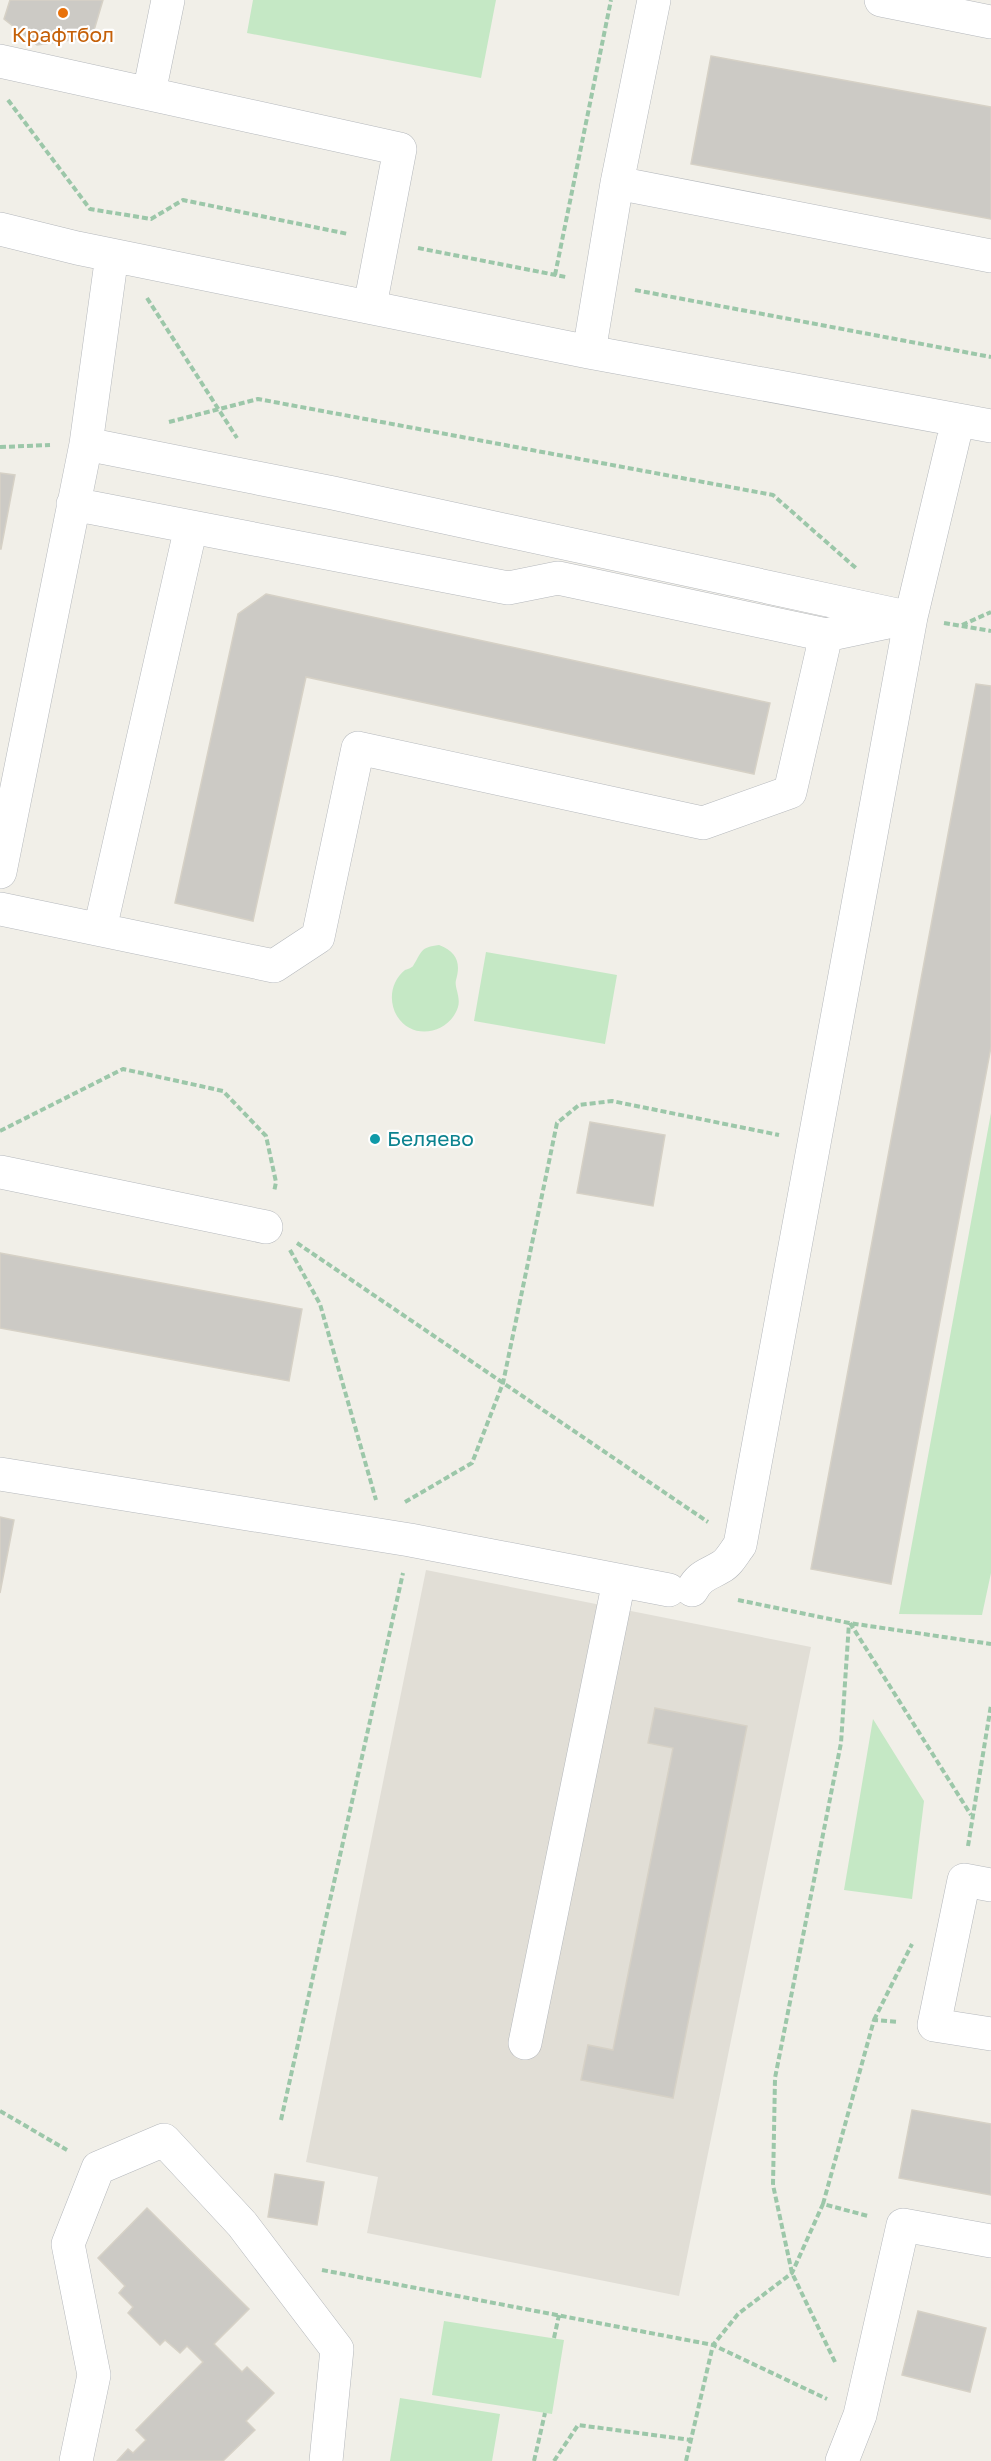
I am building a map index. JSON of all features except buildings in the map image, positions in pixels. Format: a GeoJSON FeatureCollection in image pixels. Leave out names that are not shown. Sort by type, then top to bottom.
{"type":"FeatureCollection","features":[{"type":"Feature","properties":{"kind":"lane"},"geometry":{"type":"LineString","coordinates":[[149,93],[168,0]]}},
{"type":"Feature","properties":{"kind":"lane"},"geometry":{"type":"LineString","coordinates":[[590,352],[616,183],[654,0]]}},
{"type":"Feature","properties":{"kind":"lane"},"geometry":{"type":"LineString","coordinates":[[881,0],[991,22]]}},
{"type":"Feature","properties":{"kind":"lane"},"geometry":{"type":"LineString","coordinates":[[0,61],[400,150],[370,306]]}},
{"type":"Feature","properties":{"kind":"lane"},"geometry":{"type":"LineString","coordinates":[[616,183],[991,256]]}},
{"type":"Feature","properties":{"kind":"lane"},"geometry":{"type":"LineString","coordinates":[[0,228],[116,256],[590,352],[991,426]]}},
{"type":"Feature","properties":{"kind":"lane"},"geometry":{"type":"LineString","coordinates":[[0,872],[86,444],[116,256]]}},
{"type":"Feature","properties":{"kind":"lane"},"geometry":{"type":"LineString","coordinates":[[0,1474],[410,1540],[619,1581],[681,1590],[707,1572],[723,1566],[740,1545],[911,617],[958,420]]}},
{"type":"Feature","properties":{"kind":"lane"},"geometry":{"type":"LineString","coordinates":[[86,444],[263,479],[911,617]]}},
{"type":"Feature","properties":{"kind":"lane"},"geometry":{"type":"LineString","coordinates":[[73,504],[508,588],[558,578],[826,635],[911,617]]}},
{"type":"Feature","properties":{"kind":"lane"},"geometry":{"type":"LineString","coordinates":[[100,929],[190,527]]}},
{"type":"Feature","properties":{"kind":"lane"},"geometry":{"type":"LineString","coordinates":[[0,909],[274,966],[318,937],[358,748],[703,823],[790,792],[826,635]]}},
{"type":"Feature","properties":{"kind":"lane"},"geometry":{"type":"LineString","coordinates":[[0,1172],[280,1235]]}},
{"type":"Feature","properties":{"kind":"lane"},"geometry":{"type":"LineString","coordinates":[[525,2043],[619,1581]]}},
{"type":"Feature","properties":{"kind":"lane"},"geometry":{"type":"LineString","coordinates":[[977,1882],[934,2025],[991,2034]]}},
{"type":"Feature","properties":{"kind":"lane"},"geometry":{"type":"LineString","coordinates":[[76,2461],[94,2375],[68,2244],[98,2168],[164,2140],[242,2224],[337,2349],[326,2461]]}},
{"type":"Feature","properties":{"kind":"lane"},"geometry":{"type":"LineString","coordinates":[[842,2461],[860,2415],[903,2225],[991,2241]]}},
{"type":"Feature","properties":{"kind":"path"},"geometry":{"type":"LineString","coordinates":[[555,275],[611,0]]}},
{"type":"Feature","properties":{"kind":"path"},"geometry":{"type":"LineString","coordinates":[[7,99],[90,209],[151,219],[183,200],[600,284],[991,357]]}},
{"type":"Feature","properties":{"kind":"path"},"geometry":{"type":"LineString","coordinates":[[116,256],[263,479]]}},
{"type":"Feature","properties":{"kind":"path"},"geometry":{"type":"LineString","coordinates":[[163,424],[258,399],[773,495],[859,572]]}},
{"type":"Feature","properties":{"kind":"path"},"geometry":{"type":"LineString","coordinates":[[0,447],[86,444]]}},
{"type":"Feature","properties":{"kind":"path"},"geometry":{"type":"LineString","coordinates":[[960,626],[991,612]]}},
{"type":"Feature","properties":{"kind":"path"},"geometry":{"type":"LineString","coordinates":[[911,617],[991,631]]}},
{"type":"Feature","properties":{"kind":"path"},"geometry":{"type":"LineString","coordinates":[[0,1131],[123,1069],[224,1091],[266,1136],[276,1182],[280,1235],[320,1304],[381,1517],[355,1531]]}},
{"type":"Feature","properties":{"kind":"path"},"geometry":{"type":"LineString","coordinates":[[401,1505],[472,1463],[503,1383],[557,1123],[579,1105],[612,1101],[814,1142]]}},
{"type":"Feature","properties":{"kind":"path"},"geometry":{"type":"LineString","coordinates":[[280,1235],[503,1383],[740,1545]]}},
{"type":"Feature","properties":{"kind":"path"},"geometry":{"type":"LineString","coordinates":[[281,2120],[410,1540]]}},
{"type":"Feature","properties":{"kind":"path"},"geometry":{"type":"LineString","coordinates":[[681,1590],[849,1623],[991,1644]]}},
{"type":"Feature","properties":{"kind":"path"},"geometry":{"type":"LineString","coordinates":[[849,1623],[972,1815]]}},
{"type":"Feature","properties":{"kind":"path"},"geometry":{"type":"LineString","coordinates":[[836,2364],[792,2273],[773,2185],[775,2078],[841,1743],[849,1623]]}},
{"type":"Feature","properties":{"kind":"path"},"geometry":{"type":"LineString","coordinates":[[977,1882],[972,1815],[991,1705]]}},
{"type":"Feature","properties":{"kind":"path"},"geometry":{"type":"LineString","coordinates":[[686,2461],[713,2345],[738,2314],[792,2273],[823,2204],[874,2020],[934,2025]]}},
{"type":"Feature","properties":{"kind":"path"},"geometry":{"type":"LineString","coordinates":[[0,2111],[98,2168]]}},
{"type":"Feature","properties":{"kind":"path"},"geometry":{"type":"LineString","coordinates":[[823,2204],[903,2225]]}},
{"type":"Feature","properties":{"kind":"path"},"geometry":{"type":"LineString","coordinates":[[318,2270],[713,2345],[860,2415]]}},
{"type":"Feature","properties":{"kind":"path"},"geometry":{"type":"LineString","coordinates":[[554,2338],[559,2315]]}},
{"type":"Feature","properties":{"kind":"path"},"geometry":{"type":"LineString","coordinates":[[534,2461],[545,2413]]}},
{"type":"Feature","properties":{"kind":"path"},"geometry":{"type":"LineString","coordinates":[[554,2461],[578,2425],[692,2440]]}},
{"type":"Feature","properties":{"kind":"shaded area"},"geometry":{"type":"Polygon","coordinates":[[[426,1570],[811,1647],[679,2296],[367,2233],[378,2177],[306,2162],[426,1570]]]}},
{"type":"Feature","properties":{"kind":"green space"},"geometry":{"type":"Polygon","coordinates":[[[253,0],[496,0],[481,78],[247,33],[253,0]]]}},
{"type":"Feature","properties":{"kind":"green space"},"geometry":{"type":"Polygon","coordinates":[[[439,945],[450,951],[458,963],[456,983],[458,1007],[454,1016],[439,1028],[430,1031],[412,1029],[404,1024],[394,1010],[392,992],[394,985],[405,970],[413,966],[422,951],[439,945]]]}},
{"type":"Feature","properties":{"kind":"green space"},"geometry":{"type":"Polygon","coordinates":[[[486,952],[617,975],[605,1044],[474,1021],[486,952]]]}},
{"type":"Feature","properties":{"kind":"green space"},"geometry":{"type":"Polygon","coordinates":[[[991,1113],[991,1573],[982,1615],[899,1614],[991,1113]]]}},
{"type":"Feature","properties":{"kind":"green space"},"geometry":{"type":"Polygon","coordinates":[[[873,1719],[924,1801],[912,1899],[844,1890],[873,1719]]]}},
{"type":"Feature","properties":{"kind":"green space"},"geometry":{"type":"Polygon","coordinates":[[[444,2321],[564,2340],[552,2414],[432,2395],[444,2321]]]}},
{"type":"Feature","properties":{"kind":"green space"},"geometry":{"type":"Polygon","coordinates":[[[400,2398],[500,2414],[492,2461],[390,2461],[400,2398]]]}},
{"type":"Feature","properties":{"kind":"place","name":"Крафтбол"},"geometry":{"type":"Point","coordinates":[63,13]}},
{"type":"Feature","properties":{"kind":"place","name":"Беляево"},"geometry":{"type":"Point","coordinates":[375,1139]}}]}
